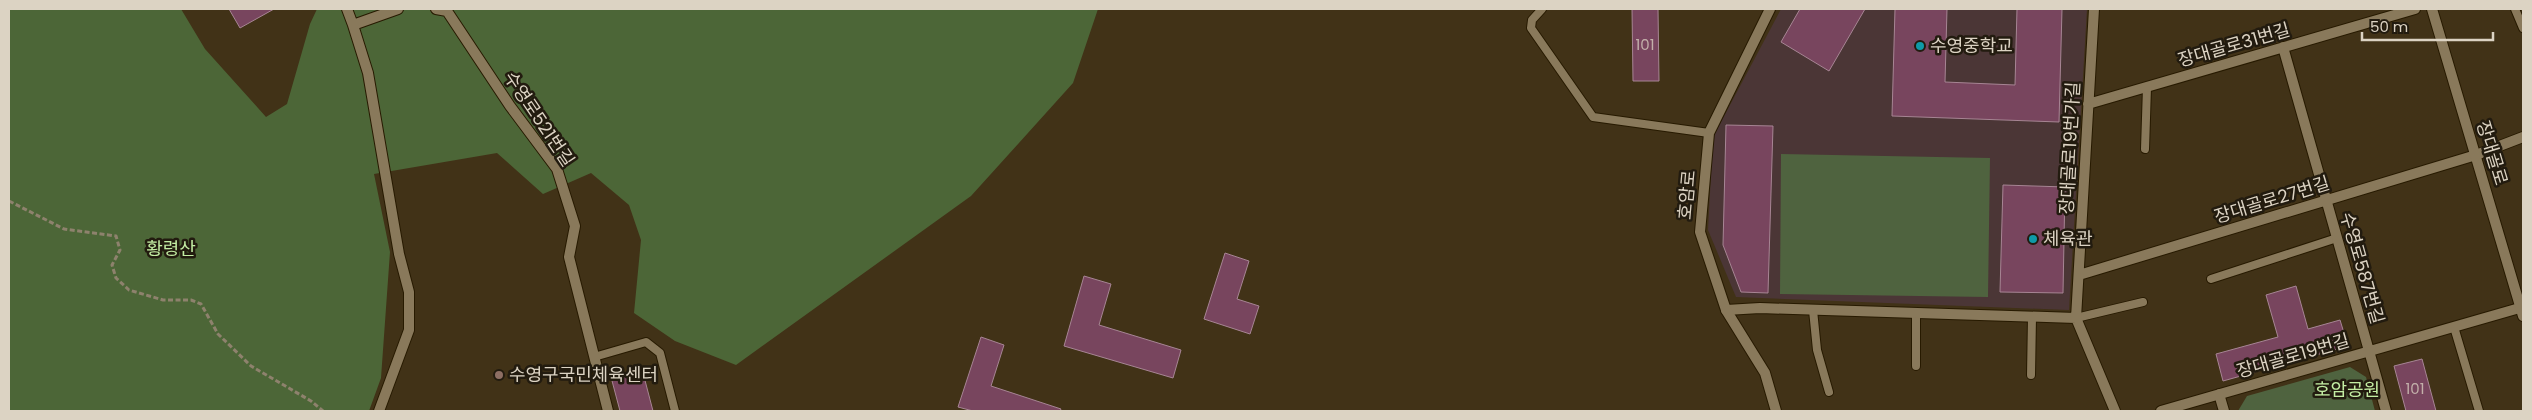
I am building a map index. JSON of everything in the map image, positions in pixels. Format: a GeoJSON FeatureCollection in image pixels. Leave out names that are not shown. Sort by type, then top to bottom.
{"type":"FeatureCollection","features":[{"type":"Feature","properties":{"kind":"street"},"geometry":{"type":"LineString","coordinates":[[348,9],[368,73],[399,254],[409,292],[409,330],[379,411]]}},
{"type":"Feature","properties":{"kind":"street"},"geometry":{"type":"LineString","coordinates":[[353,25],[398,9]]}},
{"type":"Feature","properties":{"kind":"street","name":"수영로521번길"},"geometry":{"type":"LineString","coordinates":[[436,9],[446,10],[510,106],[557,169],[575,226],[570,257],[608,411]]}},
{"type":"Feature","properties":{"kind":"street","name":"호암로"},"geometry":{"type":"LineString","coordinates":[[1770,9],[1709,133],[1700,232],[1726,310],[1765,373],[1776,411]]}},
{"type":"Feature","properties":{"kind":"street","name":"장대골로19번가길"},"geometry":{"type":"LineString","coordinates":[[2094,9],[2076,318],[2115,411]]}},
{"type":"Feature","properties":{"kind":"street","name":"장대골로31번길"},"geometry":{"type":"LineString","coordinates":[[2088,104],[2415,9]]}},
{"type":"Feature","properties":{"kind":"street","name":"장대골로"},"geometry":{"type":"LineString","coordinates":[[2432,9],[2522,310]]}},
{"type":"Feature","properties":{"kind":"street","name":"수영로587번길"},"geometry":{"type":"LineString","coordinates":[[2283,47],[2386,411]]}},
{"type":"Feature","properties":{"kind":"street","name":"장대골로27번길"},"geometry":{"type":"LineString","coordinates":[[2079,275],[2476,155],[2523,137]]}},
{"type":"Feature","properties":{"kind":"street"},"geometry":{"type":"LineString","coordinates":[[1726,310],[1813,310],[2076,318]]}},
{"type":"Feature","properties":{"kind":"street","name":"장대골로19번길"},"geometry":{"type":"LineString","coordinates":[[2161,411],[2454,327],[2522,310]]}},
{"type":"Feature","properties":{"kind":"street"},"geometry":{"type":"LineString","coordinates":[[2219,394],[2224,411]]}},
{"type":"Feature","properties":{"kind":"lane"},"geometry":{"type":"LineString","coordinates":[[1542,9],[1532,20],[1531,28],[1593,117],[1709,133]]}},
{"type":"Feature","properties":{"kind":"lane"},"geometry":{"type":"LineString","coordinates":[[2515,9],[2522,28]]}},
{"type":"Feature","properties":{"kind":"lane"},"geometry":{"type":"LineString","coordinates":[[2145,149],[2148,87]]}},
{"type":"Feature","properties":{"kind":"lane"},"geometry":{"type":"LineString","coordinates":[[2211,279],[2337,238]]}},
{"type":"Feature","properties":{"kind":"lane"},"geometry":{"type":"LineString","coordinates":[[2076,318],[2143,302]]}},
{"type":"Feature","properties":{"kind":"lane"},"geometry":{"type":"LineString","coordinates":[[1813,310],[1817,350],[1829,392]]}},
{"type":"Feature","properties":{"kind":"lane"},"geometry":{"type":"LineString","coordinates":[[1916,313],[1916,366]]}},
{"type":"Feature","properties":{"kind":"lane"},"geometry":{"type":"LineString","coordinates":[[2031,375],[2032,317]]}},
{"type":"Feature","properties":{"kind":"lane"},"geometry":{"type":"LineString","coordinates":[[2454,327],[2479,411]]}},
{"type":"Feature","properties":{"kind":"lane"},"geometry":{"type":"LineString","coordinates":[[594,357],[646,342],[660,353],[676,411]]}},
{"type":"Feature","properties":{"kind":"path"},"geometry":{"type":"LineString","coordinates":[[9,201],[64,229],[116,236],[120,250],[112,265],[116,278],[129,290],[163,300],[191,300],[201,304],[218,334],[251,366],[311,401],[323,411]]}},
{"type":"Feature","properties":{"kind":"shaded area"},"geometry":{"type":"Polygon","coordinates":[[[1781,9],[2087,9],[2069,310],[1736,297],[1708,230],[1713,137],[1781,9]]]}},
{"type":"Feature","properties":{"kind":"green space","name":"황령산"},"geometry":{"type":"Polygon","coordinates":[[[9,9],[181,9],[205,49],[266,117],[287,104],[310,24],[317,9],[1098,9],[1073,83],[971,196],[736,365],[675,341],[634,313],[641,240],[629,205],[591,173],[543,194],[497,153],[374,174],[390,252],[381,378],[369,411],[9,411],[9,9]]]}},
{"type":"Feature","properties":{"kind":"green space"},"geometry":{"type":"Polygon","coordinates":[[[1781,154],[1990,158],[1988,297],[1780,294],[1781,154]]]}},
{"type":"Feature","properties":{"kind":"green space","name":"호암공원"},"geometry":{"type":"Polygon","coordinates":[[[2350,367],[2366,377],[2375,411],[2238,411],[2247,396],[2350,367]]]}},
{"type":"Feature","properties":{"kind":"building"},"geometry":{"type":"Polygon","coordinates":[[[229,9],[274,9],[240,28],[229,9]]]}},
{"type":"Feature","properties":{"kind":"building"},"geometry":{"type":"Polygon","coordinates":[[[1632,9],[1658,9],[1659,81],[1633,81],[1632,9]]]}},
{"type":"Feature","properties":{"kind":"building"},"geometry":{"type":"Polygon","coordinates":[[[1800,9],[1865,9],[1829,71],[1781,42],[1800,9]]]}},
{"type":"Feature","properties":{"kind":"building","name":"수영중학교"},"geometry":{"type":"Polygon","coordinates":[[[1895,9],[1947,9],[1945,82],[2015,85],[2017,9],[2062,9],[2059,122],[1892,116],[1895,9]]]}},
{"type":"Feature","properties":{"kind":"building"},"geometry":{"type":"Polygon","coordinates":[[[1726,125],[1773,126],[1768,293],[1741,292],[1723,245],[1726,125]]]}},
{"type":"Feature","properties":{"kind":"building","name":"체육관"},"geometry":{"type":"Polygon","coordinates":[[[2003,185],[2065,187],[2063,293],[2000,292],[2003,185]]]}},
{"type":"Feature","properties":{"kind":"building"},"geometry":{"type":"Polygon","coordinates":[[[1225,253],[1249,261],[1237,299],[1259,306],[1250,334],[1204,319],[1225,253]]]}},
{"type":"Feature","properties":{"kind":"building"},"geometry":{"type":"Polygon","coordinates":[[[1084,276],[1111,284],[1099,325],[1181,350],[1173,378],[1064,346],[1084,276]]]}},
{"type":"Feature","properties":{"kind":"building"},"geometry":{"type":"Polygon","coordinates":[[[2296,286],[2308,329],[2340,320],[2348,346],[2223,381],[2216,354],[2278,337],[2266,295],[2296,286]]]}},
{"type":"Feature","properties":{"kind":"building"},"geometry":{"type":"Polygon","coordinates":[[[981,337],[1004,345],[991,386],[1061,409],[1060,411],[973,411],[958,407],[981,337]]]}},
{"type":"Feature","properties":{"kind":"building"},"geometry":{"type":"Polygon","coordinates":[[[2422,359],[2436,411],[2406,411],[2394,366],[2422,359]]]}},
{"type":"Feature","properties":{"kind":"building"},"geometry":{"type":"Polygon","coordinates":[[[642,369],[653,411],[620,411],[611,377],[642,369]]]}},
{"type":"Feature","properties":{"kind":"place","name":"수영중학교"},"geometry":{"type":"Point","coordinates":[1920,46]}},
{"type":"Feature","properties":{"kind":"place","name":"체육관"},"geometry":{"type":"Point","coordinates":[2033,239]}},
{"type":"Feature","properties":{"kind":"place","name":"수영구국민체육센터"},"geometry":{"type":"Point","coordinates":[499,375]}}]}
